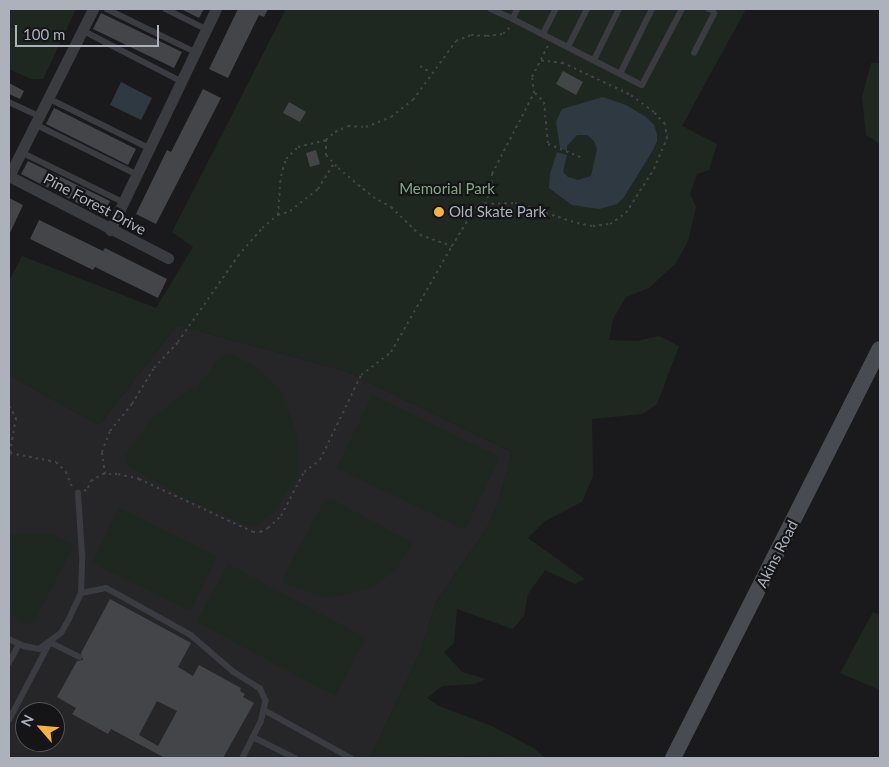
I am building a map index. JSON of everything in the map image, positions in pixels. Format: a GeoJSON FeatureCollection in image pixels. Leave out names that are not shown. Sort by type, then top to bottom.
{"type":"FeatureCollection","features":[{"type":"Feature","properties":{"kind":"street"},"geometry":{"type":"LineString","coordinates":[[9,176],[93,9]]}},
{"type":"Feature","properties":{"kind":"street"},"geometry":{"type":"LineString","coordinates":[[110,230],[216,9]]}},
{"type":"Feature","properties":{"kind":"street","name":"Pine Forest Drive"},"geometry":{"type":"LineString","coordinates":[[9,176],[110,230],[168,258]]}},
{"type":"Feature","properties":{"kind":"street","name":"Akins Road"},"geometry":{"type":"LineString","coordinates":[[672,758],[880,349]]}},
{"type":"Feature","properties":{"kind":"lane"},"geometry":{"type":"LineString","coordinates":[[108,9],[195,52]]}},
{"type":"Feature","properties":{"kind":"lane"},"geometry":{"type":"LineString","coordinates":[[166,9],[206,29]]}},
{"type":"Feature","properties":{"kind":"lane"},"geometry":{"type":"LineString","coordinates":[[491,9],[620,74],[644,84],[682,9]]}},
{"type":"Feature","properties":{"kind":"lane"},"geometry":{"type":"LineString","coordinates":[[513,19],[518,9]]}},
{"type":"Feature","properties":{"kind":"lane"},"geometry":{"type":"LineString","coordinates":[[543,34],[556,9]]}},
{"type":"Feature","properties":{"kind":"lane"},"geometry":{"type":"LineString","coordinates":[[568,47],[587,9]]}},
{"type":"Feature","properties":{"kind":"lane"},"geometry":{"type":"LineString","coordinates":[[594,60],[619,9]]}},
{"type":"Feature","properties":{"kind":"lane"},"geometry":{"type":"LineString","coordinates":[[620,74],[652,9]]}},
{"type":"Feature","properties":{"kind":"lane"},"geometry":{"type":"LineString","coordinates":[[694,53],[714,14],[713,11],[708,9]]}},
{"type":"Feature","properties":{"kind":"lane"},"geometry":{"type":"LineString","coordinates":[[82,30],[182,81]]}},
{"type":"Feature","properties":{"kind":"lane"},"geometry":{"type":"LineString","coordinates":[[48,98],[149,148]]}},
{"type":"Feature","properties":{"kind":"lane"},"geometry":{"type":"LineString","coordinates":[[9,102],[37,120],[136,174]]}},
{"type":"Feature","properties":{"kind":"lane"},"geometry":{"type":"LineString","coordinates":[[21,152],[123,202]]}},
{"type":"Feature","properties":{"kind":"lane"},"geometry":{"type":"LineString","coordinates":[[9,639],[19,644],[39,649],[50,642],[60,633],[81,593],[78,493]]}},
{"type":"Feature","properties":{"kind":"lane"},"geometry":{"type":"LineString","coordinates":[[81,593],[106,588],[191,635],[234,672],[260,688],[266,701],[264,710],[243,758]]}},
{"type":"Feature","properties":{"kind":"lane"},"geometry":{"type":"LineString","coordinates":[[50,642],[79,657]]}},
{"type":"Feature","properties":{"kind":"lane"},"geometry":{"type":"LineString","coordinates":[[9,720],[50,642]]}},
{"type":"Feature","properties":{"kind":"lane"},"geometry":{"type":"LineString","coordinates":[[9,663],[19,644]]}},
{"type":"Feature","properties":{"kind":"lane"},"geometry":{"type":"LineString","coordinates":[[264,710],[351,758]]}},
{"type":"Feature","properties":{"kind":"lane"},"geometry":{"type":"LineString","coordinates":[[253,737],[295,758]]}},
{"type":"Feature","properties":{"kind":"path"},"geometry":{"type":"LineString","coordinates":[[278,215],[281,176],[286,159],[298,147],[326,140],[335,132],[348,126],[366,127],[391,117],[413,100],[456,41],[471,35],[488,36],[503,34],[512,24],[513,19]]}},
{"type":"Feature","properties":{"kind":"path"},"geometry":{"type":"LineString","coordinates":[[485,204],[492,174],[534,93],[532,77],[551,38]]}},
{"type":"Feature","properties":{"kind":"path"},"geometry":{"type":"LineString","coordinates":[[10,453],[56,462],[66,472],[78,493],[88,488],[91,481],[106,474],[118,474],[138,480],[253,532],[260,532],[268,528],[281,516],[304,472],[320,460],[361,375],[391,352],[475,208],[485,204],[515,203],[577,223],[592,226],[610,224],[626,213],[654,169],[666,138],[665,124],[654,112],[630,94],[589,77],[563,63],[540,60]]}},
{"type":"Feature","properties":{"kind":"path"},"geometry":{"type":"LineString","coordinates":[[420,66],[431,73]]}},
{"type":"Feature","properties":{"kind":"path"},"geometry":{"type":"LineString","coordinates":[[534,93],[544,102],[548,144],[581,157]]}},
{"type":"Feature","properties":{"kind":"path"},"geometry":{"type":"LineString","coordinates":[[326,140],[326,155],[360,187],[397,212],[420,235],[452,246]]}},
{"type":"Feature","properties":{"kind":"path"},"geometry":{"type":"LineString","coordinates":[[106,474],[102,452],[110,431],[132,404],[154,368],[178,342],[238,256],[262,228],[278,215],[290,211],[318,189],[334,164]]}},
{"type":"Feature","properties":{"kind":"path"},"geometry":{"type":"LineString","coordinates":[[9,406],[16,418],[9,457]]}},
{"type":"Feature","properties":{"kind":"shaded area"},"geometry":{"type":"Polygon","coordinates":[[[121,82],[152,98],[141,120],[110,105],[121,82]]]}},
{"type":"Feature","properties":{"kind":"shaded area"},"geometry":{"type":"Polygon","coordinates":[[[603,97],[626,105],[646,117],[654,125],[657,141],[624,197],[617,204],[599,209],[572,205],[549,188],[550,174],[557,152],[567,155],[563,172],[568,177],[578,180],[591,176],[597,149],[594,141],[587,135],[577,135],[567,146],[567,151],[560,148],[556,122],[562,109],[603,97]]]}},
{"type":"Feature","properties":{"kind":"shaded area"},"geometry":{"type":"Polygon","coordinates":[[[177,325],[346,371],[512,452],[499,500],[488,526],[436,603],[420,653],[370,758],[9,758],[9,375],[99,425],[177,325]]]}},
{"type":"Feature","properties":{"kind":"green space"},"geometry":{"type":"Polygon","coordinates":[[[9,9],[76,9],[43,79],[31,79],[9,69],[9,9]]]}},
{"type":"Feature","properties":{"kind":"green space","name":"Memorial Park"},"geometry":{"type":"Polygon","coordinates":[[[286,9],[746,9],[682,126],[717,144],[709,170],[697,174],[690,194],[696,207],[688,241],[676,263],[649,288],[626,297],[613,319],[609,340],[637,341],[659,336],[679,346],[657,404],[642,414],[592,419],[593,476],[582,502],[545,521],[528,538],[585,579],[575,584],[545,570],[528,594],[524,616],[513,629],[457,609],[454,643],[444,652],[462,672],[486,679],[475,684],[442,686],[427,698],[439,706],[492,726],[535,749],[545,758],[471,756],[370,758],[420,653],[436,603],[488,526],[499,500],[512,452],[346,371],[177,325],[99,425],[9,375],[9,281],[22,256],[156,308],[193,247],[172,232],[286,9]]]}},
{"type":"Feature","properties":{"kind":"green space"},"geometry":{"type":"Polygon","coordinates":[[[871,63],[880,63],[880,144],[866,135],[862,97],[871,63]]]}},
{"type":"Feature","properties":{"kind":"green space"},"geometry":{"type":"Polygon","coordinates":[[[230,353],[256,367],[281,390],[297,433],[298,475],[275,511],[253,528],[180,496],[128,466],[125,456],[151,419],[191,388],[197,388],[221,356],[230,353]]]}},
{"type":"Feature","properties":{"kind":"green space"},"geometry":{"type":"Polygon","coordinates":[[[372,395],[500,457],[465,530],[337,468],[372,395]]]}},
{"type":"Feature","properties":{"kind":"green space"},"geometry":{"type":"Polygon","coordinates":[[[331,499],[413,543],[396,570],[372,587],[342,596],[322,597],[281,582],[323,503],[331,499]]]}},
{"type":"Feature","properties":{"kind":"green space"},"geometry":{"type":"Polygon","coordinates":[[[119,508],[217,556],[190,611],[92,563],[119,508]]]}},
{"type":"Feature","properties":{"kind":"green space"},"geometry":{"type":"Polygon","coordinates":[[[51,533],[74,545],[34,622],[24,624],[9,612],[9,534],[51,533]]]}},
{"type":"Feature","properties":{"kind":"green space"},"geometry":{"type":"Polygon","coordinates":[[[228,564],[366,638],[335,696],[197,622],[228,564]]]}},
{"type":"Feature","properties":{"kind":"green space"},"geometry":{"type":"Polygon","coordinates":[[[873,612],[880,615],[880,690],[840,673],[873,612]]]}},
{"type":"Feature","properties":{"kind":"building"},"geometry":{"type":"Polygon","coordinates":[[[181,9],[204,9],[199,18],[181,9]]]}},
{"type":"Feature","properties":{"kind":"building"},"geometry":{"type":"Polygon","coordinates":[[[238,9],[268,9],[264,17],[259,15],[228,78],[209,69],[238,9]]]}},
{"type":"Feature","properties":{"kind":"building"},"geometry":{"type":"Polygon","coordinates":[[[101,13],[182,52],[174,68],[93,29],[101,13]]]}},
{"type":"Feature","properties":{"kind":"building"},"geometry":{"type":"Polygon","coordinates":[[[563,71],[583,82],[576,95],[556,84],[563,71]]]}},
{"type":"Feature","properties":{"kind":"building"},"geometry":{"type":"Polygon","coordinates":[[[9,83],[24,91],[20,99],[9,94],[9,83]]]}},
{"type":"Feature","properties":{"kind":"building"},"geometry":{"type":"Polygon","coordinates":[[[203,89],[221,98],[156,224],[136,214],[167,150],[171,152],[203,89]]]}},
{"type":"Feature","properties":{"kind":"building"},"geometry":{"type":"Polygon","coordinates":[[[289,102],[306,112],[300,122],[283,113],[289,102]]]}},
{"type":"Feature","properties":{"kind":"building"},"geometry":{"type":"Polygon","coordinates":[[[54,108],[136,149],[128,165],[46,124],[54,108]]]}},
{"type":"Feature","properties":{"kind":"building"},"geometry":{"type":"Polygon","coordinates":[[[316,150],[320,164],[310,167],[306,153],[316,150]]]}},
{"type":"Feature","properties":{"kind":"building"},"geometry":{"type":"Polygon","coordinates":[[[28,161],[110,201],[103,216],[21,174],[28,161]]]}},
{"type":"Feature","properties":{"kind":"building"},"geometry":{"type":"Polygon","coordinates":[[[9,198],[23,205],[9,235],[9,198]]]}},
{"type":"Feature","properties":{"kind":"building"},"geometry":{"type":"Polygon","coordinates":[[[39,220],[103,251],[105,248],[167,279],[158,298],[95,267],[93,270],[30,239],[39,220]]]}},
{"type":"Feature","properties":{"kind":"building"},"geometry":{"type":"Polygon","coordinates":[[[110,599],[191,643],[178,667],[193,676],[199,665],[241,688],[240,691],[245,694],[243,697],[254,703],[223,758],[165,758],[111,729],[108,734],[72,714],[76,708],[57,697],[77,661],[83,660],[81,653],[110,599]],[[157,701],[139,735],[158,746],[177,711],[157,701]]]}},
{"type":"Feature","properties":{"kind":"place","name":"Old Skate Park"},"geometry":{"type":"Point","coordinates":[439,212]}}]}
